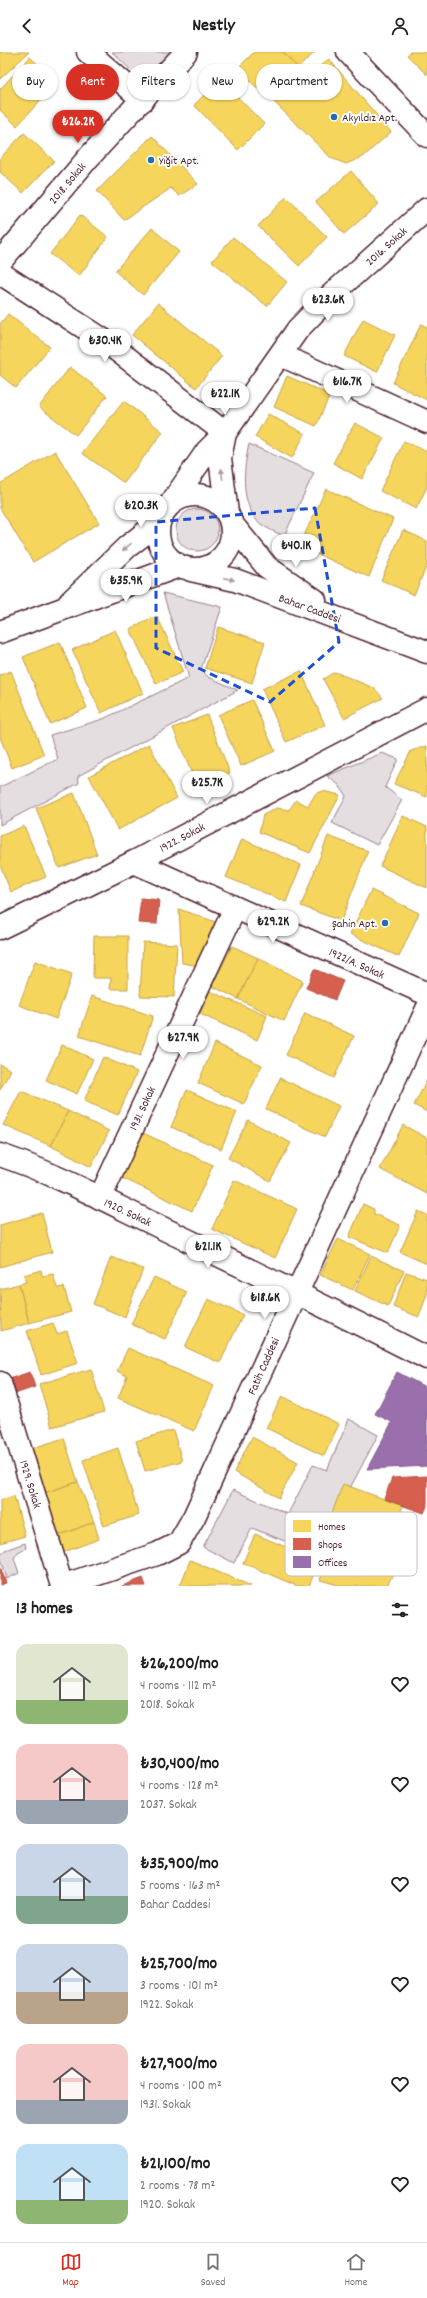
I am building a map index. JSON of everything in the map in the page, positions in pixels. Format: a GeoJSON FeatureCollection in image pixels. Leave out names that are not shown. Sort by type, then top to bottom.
{"type":"FeatureCollection","features":[{"type":"Feature","properties":{"kind":"street"},"geometry":{"type":"LineString","coordinates":[[88,52],[127,86]]}},
{"type":"Feature","properties":{"kind":"street","name":"2018. Sokak"},"geometry":{"type":"LineString","coordinates":[[175,64],[186,52]]}},
{"type":"Feature","properties":{"kind":"street"},"geometry":{"type":"LineString","coordinates":[[348,52],[427,136]]}},
{"type":"Feature","properties":{"kind":"street","name":"2018. Sokak"},"geometry":{"type":"LineString","coordinates":[[0,262],[89,157],[143,100]]}},
{"type":"Feature","properties":{"kind":"street","name":"2016. Sokak"},"geometry":{"type":"LineString","coordinates":[[172,502],[207,451],[225,433],[298,329],[329,297],[427,209]]}},
{"type":"Feature","properties":{"kind":"street"},"geometry":{"type":"LineString","coordinates":[[0,273],[104,341],[225,433],[220,458],[231,541],[223,558],[214,565],[203,569],[185,568],[0,632]]}},
{"type":"Feature","properties":{"kind":"street"},"geometry":{"type":"LineString","coordinates":[[281,355],[427,422]]}},
{"type":"Feature","properties":{"kind":"street"},"geometry":{"type":"LineString","coordinates":[[185,568],[168,559],[160,548],[157,536],[158,523],[163,512],[172,502],[184,496],[196,495],[209,498],[219,504],[267,567],[350,623]]}},
{"type":"Feature","properties":{"kind":"street"},"geometry":{"type":"LineString","coordinates":[[63,609],[127,547],[158,523]]}},
{"type":"Feature","properties":{"kind":"street","name":"Bahar Caddesi"},"geometry":{"type":"LineString","coordinates":[[185,568],[235,580],[427,652]]}},
{"type":"Feature","properties":{"kind":"street","name":"1922. Sokak"},"geometry":{"type":"LineString","coordinates":[[0,928],[134,862],[427,709]]}},
{"type":"Feature","properties":{"kind":"street","name":"1922/A. Sokak"},"geometry":{"type":"LineString","coordinates":[[134,862],[427,994]]}},
{"type":"Feature","properties":{"kind":"street","name":"1931. Sokak"},"geometry":{"type":"LineString","coordinates":[[100,1198],[235,908]]}},
{"type":"Feature","properties":{"kind":"street","name":"Fatih Caddesi"},"geometry":{"type":"LineString","coordinates":[[62,1586],[98,1580],[179,1543],[194,1517],[427,1009]]}},
{"type":"Feature","properties":{"kind":"street","name":"1920. Sokak"},"geometry":{"type":"LineString","coordinates":[[0,1155],[31,1166],[100,1198],[296,1292],[427,1358]]}},
{"type":"Feature","properties":{"kind":"street","name":"1929. Sokak"},"geometry":{"type":"LineString","coordinates":[[0,1383],[62,1586]]}},
{"type":"Feature","properties":{"kind":"highlighted area"},"geometry":{"type":"Polygon","coordinates":[[[315,508],[339,642],[270,702],[156,648],[156,522],[315,508]]]}},
{"type":"Feature","properties":{"kind":"shaded area"},"geometry":{"type":"Polygon","coordinates":[[[112,52],[170,52],[159,64],[127,64],[127,66],[112,52]]]}},
{"type":"Feature","properties":{"kind":"shaded area"},"geometry":{"type":"Polygon","coordinates":[[[249,444],[314,473],[284,536],[260,524],[250,510],[244,482],[249,444]]]}},
{"type":"Feature","properties":{"kind":"shaded area"},"geometry":{"type":"Polygon","coordinates":[[[193,509],[201,509],[212,515],[218,526],[218,534],[212,545],[201,551],[193,551],[182,545],[176,534],[176,526],[182,515],[193,509]]]}},
{"type":"Feature","properties":{"kind":"shaded area"},"geometry":{"type":"Polygon","coordinates":[[[163,593],[222,607],[201,669],[208,677],[238,690],[78,776],[79,783],[0,825],[0,787],[58,759],[50,735],[103,719],[189,678],[163,593]]]}},
{"type":"Feature","properties":{"kind":"shaded area"},"geometry":{"type":"Polygon","coordinates":[[[382,753],[398,759],[385,787],[402,800],[377,845],[332,823],[346,796],[339,785],[327,776],[382,753]]]}},
{"type":"Feature","properties":{"kind":"shaded area"},"geometry":{"type":"Polygon","coordinates":[[[349,1419],[378,1435],[337,1512],[289,1512],[313,1465],[327,1470],[349,1419]]]}},
{"type":"Feature","properties":{"kind":"shaded area"},"geometry":{"type":"Polygon","coordinates":[[[233,1490],[285,1513],[285,1541],[252,1528],[234,1563],[203,1547],[233,1490]]]}},
{"type":"Feature","properties":{"kind":"shaded area"},"geometry":{"type":"Polygon","coordinates":[[[25,1543],[26,1548],[18,1552],[14,1558],[19,1573],[7,1579],[0,1555],[5,1550],[25,1543]]]}},
{"type":"Feature","properties":{"kind":"building: Homes"},"geometry":{"type":"Polygon","coordinates":[[[0,52],[29,52],[16,64],[12,64],[12,68],[0,79],[0,52]]]}},
{"type":"Feature","properties":{"kind":"building: Homes"},"geometry":{"type":"Polygon","coordinates":[[[254,52],[283,52],[294,64],[256,64],[256,87],[248,79],[248,64],[242,64],[254,52]]]}},
{"type":"Feature","properties":{"kind":"building: Homes"},"geometry":{"type":"Polygon","coordinates":[[[283,52],[314,52],[302,64],[294,64],[283,52]]]}},
{"type":"Feature","properties":{"kind":"building: Homes"},"geometry":{"type":"Polygon","coordinates":[[[410,52],[427,52],[427,75],[407,55],[410,52]]]}},
{"type":"Feature","properties":{"kind":"building: Homes"},"geometry":{"type":"Polygon","coordinates":[[[30,57],[38,64],[23,64],[30,57]]]}},
{"type":"Feature","properties":{"kind":"building: Homes","name":"Akyıldız Apt."},"geometry":{"type":"Polygon","coordinates":[[[329,59],[333,64],[323,64],[329,59]]]}},
{"type":"Feature","properties":{"kind":"building: Homes","name":"Akyıldız Apt."},"geometry":{"type":"Polygon","coordinates":[[[342,74],[391,132],[363,157],[346,164],[331,158],[274,102],[277,100],[342,100],[342,74]]]}},
{"type":"Feature","properties":{"kind":"building: Homes"},"geometry":{"type":"Polygon","coordinates":[[[12,76],[12,100],[41,100],[17,126],[0,110],[0,89],[12,76]]]}},
{"type":"Feature","properties":{"kind":"building: Homes"},"geometry":{"type":"Polygon","coordinates":[[[199,100],[241,100],[264,124],[238,150],[194,105],[199,100]]]}},
{"type":"Feature","properties":{"kind":"building: Homes"},"geometry":{"type":"Polygon","coordinates":[[[24,133],[54,161],[23,193],[0,172],[0,158],[24,133]]]}},
{"type":"Feature","properties":{"kind":"building: Homes","name":"Yiğit Apt."},"geometry":{"type":"Polygon","coordinates":[[[152,136],[198,184],[179,196],[171,188],[124,220],[97,191],[152,136]]]}},
{"type":"Feature","properties":{"kind":"building: Homes"},"geometry":{"type":"Polygon","coordinates":[[[351,171],[379,204],[344,234],[316,202],[351,171]]]}},
{"type":"Feature","properties":{"kind":"building: Homes"},"geometry":{"type":"Polygon","coordinates":[[[286,197],[327,237],[299,266],[258,226],[286,197]]]}},
{"type":"Feature","properties":{"kind":"building: Homes"},"geometry":{"type":"Polygon","coordinates":[[[80,215],[108,237],[79,276],[50,254],[80,215]]]}},
{"type":"Feature","properties":{"kind":"building: Homes"},"geometry":{"type":"Polygon","coordinates":[[[152,228],[179,252],[143,295],[115,271],[152,228]]]}},
{"type":"Feature","properties":{"kind":"building: Homes"},"geometry":{"type":"Polygon","coordinates":[[[233,237],[287,282],[267,306],[212,261],[233,237]]]}},
{"type":"Feature","properties":{"kind":"building: Homes"},"geometry":{"type":"Polygon","coordinates":[[[158,303],[222,356],[196,388],[132,335],[158,303]]]}},
{"type":"Feature","properties":{"kind":"building: Homes"},"geometry":{"type":"Polygon","coordinates":[[[8,314],[50,347],[16,388],[0,375],[0,324],[8,314]]]}},
{"type":"Feature","properties":{"kind":"building: Homes"},"geometry":{"type":"Polygon","coordinates":[[[363,319],[395,335],[377,372],[344,356],[363,319]]]}},
{"type":"Feature","properties":{"kind":"building: Homes"},"geometry":{"type":"Polygon","coordinates":[[[421,324],[427,327],[427,400],[393,383],[421,324]]]}},
{"type":"Feature","properties":{"kind":"building: Homes"},"geometry":{"type":"Polygon","coordinates":[[[70,367],[107,396],[76,435],[39,407],[70,367]]]}},
{"type":"Feature","properties":{"kind":"building: Homes"},"geometry":{"type":"Polygon","coordinates":[[[287,376],[330,395],[316,426],[274,407],[287,376]]]}},
{"type":"Feature","properties":{"kind":"building: Homes"},"geometry":{"type":"Polygon","coordinates":[[[124,401],[163,432],[124,483],[82,453],[124,401]]]}},
{"type":"Feature","properties":{"kind":"building: Homes"},"geometry":{"type":"Polygon","coordinates":[[[268,414],[305,434],[292,458],[255,437],[268,414]]]}},
{"type":"Feature","properties":{"kind":"building: Homes"},"geometry":{"type":"Polygon","coordinates":[[[355,423],[384,438],[362,479],[333,463],[355,423]]]}},
{"type":"Feature","properties":{"kind":"building: Homes"},"geometry":{"type":"Polygon","coordinates":[[[404,441],[427,452],[427,487],[416,509],[380,491],[404,441]]]}},
{"type":"Feature","properties":{"kind":"building: Homes"},"geometry":{"type":"Polygon","coordinates":[[[55,451],[99,523],[33,562],[0,508],[0,484],[55,451]]]}},
{"type":"Feature","properties":{"kind":"building: Homes"},"geometry":{"type":"Polygon","coordinates":[[[326,489],[393,519],[369,577],[299,546],[326,489]]]}},
{"type":"Feature","properties":{"kind":"building: Homes"},"geometry":{"type":"Polygon","coordinates":[[[403,530],[427,541],[427,565],[414,595],[381,580],[403,530]]]}},
{"type":"Feature","properties":{"kind":"building: Homes"},"geometry":{"type":"Polygon","coordinates":[[[157,616],[183,672],[156,684],[130,629],[157,616]]]}},
{"type":"Feature","properties":{"kind":"building: Homes"},"geometry":{"type":"Polygon","coordinates":[[[218,627],[265,642],[252,683],[205,668],[218,627]]]}},
{"type":"Feature","properties":{"kind":"building: Homes"},"geometry":{"type":"Polygon","coordinates":[[[115,630],[143,693],[101,713],[72,650],[115,630]]]}},
{"type":"Feature","properties":{"kind":"building: Homes"},"geometry":{"type":"Polygon","coordinates":[[[60,642],[87,708],[50,724],[23,657],[60,642]]]}},
{"type":"Feature","properties":{"kind":"building: Homes"},"geometry":{"type":"Polygon","coordinates":[[[11,671],[44,755],[12,768],[0,737],[0,675],[11,671]]]}},
{"type":"Feature","properties":{"kind":"building: Homes"},"geometry":{"type":"Polygon","coordinates":[[[301,671],[325,725],[286,742],[262,689],[301,671]]]}},
{"type":"Feature","properties":{"kind":"building: Homes"},"geometry":{"type":"Polygon","coordinates":[[[335,672],[374,688],[383,698],[344,718],[323,679],[335,672]]]}},
{"type":"Feature","properties":{"kind":"building: Homes"},"geometry":{"type":"Polygon","coordinates":[[[252,700],[275,751],[241,766],[218,715],[252,700]]]}},
{"type":"Feature","properties":{"kind":"building: Homes"},"geometry":{"type":"Polygon","coordinates":[[[207,715],[230,773],[197,786],[173,728],[207,715]]]}},
{"type":"Feature","properties":{"kind":"building: Homes"},"geometry":{"type":"Polygon","coordinates":[[[149,744],[177,798],[118,830],[89,776],[149,744]]]}},
{"type":"Feature","properties":{"kind":"building: Homes"},"geometry":{"type":"Polygon","coordinates":[[[427,746],[427,797],[394,784],[411,751],[427,746]]]}},
{"type":"Feature","properties":{"kind":"building: Homes"},"geometry":{"type":"Polygon","coordinates":[[[323,791],[340,795],[310,853],[259,832],[263,815],[277,808],[289,810],[296,800],[308,806],[316,793],[323,791]]]}},
{"type":"Feature","properties":{"kind":"building: Homes"},"geometry":{"type":"Polygon","coordinates":[[[74,793],[97,854],[59,868],[36,808],[74,793]]]}},
{"type":"Feature","properties":{"kind":"building: Homes"},"geometry":{"type":"Polygon","coordinates":[[[403,816],[427,827],[427,888],[380,866],[403,816]]]}},
{"type":"Feature","properties":{"kind":"building: Homes"},"geometry":{"type":"Polygon","coordinates":[[[24,826],[46,877],[11,892],[0,865],[0,836],[24,826]]]}},
{"type":"Feature","properties":{"kind":"building: Homes"},"geometry":{"type":"Polygon","coordinates":[[[328,836],[368,851],[341,921],[301,906],[328,836]]]}},
{"type":"Feature","properties":{"kind":"building: Homes"},"geometry":{"type":"Polygon","coordinates":[[[242,839],[301,865],[286,902],[226,877],[242,839]]]}},
{"type":"Feature","properties":{"kind":"building: Homes","name":"Şahin Apt."},"geometry":{"type":"Polygon","coordinates":[[[371,890],[419,913],[399,957],[350,934],[371,890]]]}},
{"type":"Feature","properties":{"kind":"building: Homes"},"geometry":{"type":"Polygon","coordinates":[[[179,909],[216,922],[199,966],[182,963],[179,909]]]}},
{"type":"Feature","properties":{"kind":"building: Homes"},"geometry":{"type":"Polygon","coordinates":[[[94,936],[128,936],[128,989],[110,989],[111,978],[93,978],[94,936]]]}},
{"type":"Feature","properties":{"kind":"building: Homes"},"geometry":{"type":"Polygon","coordinates":[[[143,942],[177,944],[174,997],[140,996],[143,942]]]}},
{"type":"Feature","properties":{"kind":"building: Homes"},"geometry":{"type":"Polygon","coordinates":[[[232,946],[258,958],[238,999],[212,986],[232,946]]]}},
{"type":"Feature","properties":{"kind":"building: Homes"},"geometry":{"type":"Polygon","coordinates":[[[258,958],[303,981],[284,1021],[238,999],[258,958]]]}},
{"type":"Feature","properties":{"kind":"building: Homes"},"geometry":{"type":"Polygon","coordinates":[[[35,961],[72,974],[56,1019],[19,1005],[35,961]]]}},
{"type":"Feature","properties":{"kind":"building: Homes"},"geometry":{"type":"Polygon","coordinates":[[[210,991],[267,1016],[257,1040],[200,1014],[210,991]]]}},
{"type":"Feature","properties":{"kind":"building: Homes"},"geometry":{"type":"Polygon","coordinates":[[[92,996],[153,1016],[140,1056],[79,1036],[92,996]]]}},
{"type":"Feature","properties":{"kind":"building: Homes"},"geometry":{"type":"Polygon","coordinates":[[[305,1013],[354,1036],[334,1078],[286,1055],[305,1013]]]}},
{"type":"Feature","properties":{"kind":"building: Homes"},"geometry":{"type":"Polygon","coordinates":[[[215,1043],[262,1065],[244,1104],[198,1083],[215,1043]]]}},
{"type":"Feature","properties":{"kind":"building: Homes"},"geometry":{"type":"Polygon","coordinates":[[[62,1045],[93,1059],[77,1094],[46,1080],[62,1045]]]}},
{"type":"Feature","properties":{"kind":"building: Homes"},"geometry":{"type":"Polygon","coordinates":[[[103,1057],[137,1072],[118,1115],[84,1101],[103,1057]]]}},
{"type":"Feature","properties":{"kind":"building: Homes"},"geometry":{"type":"Polygon","coordinates":[[[0,1064],[11,1070],[0,1090],[0,1064]]]}},
{"type":"Feature","properties":{"kind":"building: Homes"},"geometry":{"type":"Polygon","coordinates":[[[280,1078],[339,1106],[325,1137],[266,1109],[280,1078]]]}},
{"type":"Feature","properties":{"kind":"building: Homes"},"geometry":{"type":"Polygon","coordinates":[[[427,1080],[427,1112],[414,1105],[427,1080]]]}},
{"type":"Feature","properties":{"kind":"building: Homes"},"geometry":{"type":"Polygon","coordinates":[[[187,1090],[237,1112],[221,1149],[171,1127],[187,1090]]]}},
{"type":"Feature","properties":{"kind":"building: Homes"},"geometry":{"type":"Polygon","coordinates":[[[21,1091],[68,1111],[51,1146],[3,1125],[21,1091]]]}},
{"type":"Feature","properties":{"kind":"building: Homes"},"geometry":{"type":"Polygon","coordinates":[[[68,1111],[109,1131],[91,1167],[51,1146],[68,1111]]]}},
{"type":"Feature","properties":{"kind":"building: Homes"},"geometry":{"type":"Polygon","coordinates":[[[248,1120],[291,1143],[270,1181],[228,1158],[248,1120]]]}},
{"type":"Feature","properties":{"kind":"building: Homes"},"geometry":{"type":"Polygon","coordinates":[[[403,1125],[427,1138],[427,1194],[380,1169],[403,1125]]]}},
{"type":"Feature","properties":{"kind":"building: Homes"},"geometry":{"type":"Polygon","coordinates":[[[143,1133],[213,1165],[192,1211],[122,1178],[143,1133]]]}},
{"type":"Feature","properties":{"kind":"building: Homes"},"geometry":{"type":"Polygon","coordinates":[[[234,1180],[297,1209],[275,1258],[212,1229],[234,1180]]]}},
{"type":"Feature","properties":{"kind":"building: Homes"},"geometry":{"type":"Polygon","coordinates":[[[363,1204],[374,1209],[374,1214],[400,1225],[388,1253],[349,1237],[363,1204]]]}},
{"type":"Feature","properties":{"kind":"building: Homes"},"geometry":{"type":"Polygon","coordinates":[[[418,1211],[427,1215],[427,1264],[400,1252],[418,1211]]]}},
{"type":"Feature","properties":{"kind":"building: Homes"},"geometry":{"type":"Polygon","coordinates":[[[42,1213],[52,1252],[0,1267],[0,1225],[42,1213]]]}},
{"type":"Feature","properties":{"kind":"building: Homes"},"geometry":{"type":"Polygon","coordinates":[[[338,1239],[370,1254],[353,1290],[320,1275],[338,1239]]]}},
{"type":"Feature","properties":{"kind":"building: Homes"},"geometry":{"type":"Polygon","coordinates":[[[371,1256],[404,1271],[388,1306],[355,1291],[371,1256]]]}},
{"type":"Feature","properties":{"kind":"building: Homes"},"geometry":{"type":"Polygon","coordinates":[[[111,1257],[143,1269],[125,1317],[93,1304],[111,1257]]]}},
{"type":"Feature","properties":{"kind":"building: Homes"},"geometry":{"type":"Polygon","coordinates":[[[41,1270],[42,1276],[53,1274],[57,1288],[64,1287],[71,1312],[29,1323],[19,1284],[26,1282],[24,1275],[41,1270]]]}},
{"type":"Feature","properties":{"kind":"building: Homes"},"geometry":{"type":"Polygon","coordinates":[[[406,1272],[427,1279],[427,1294],[419,1317],[393,1307],[406,1272]]]}},
{"type":"Feature","properties":{"kind":"building: Homes"},"geometry":{"type":"Polygon","coordinates":[[[154,1277],[187,1292],[165,1339],[131,1324],[154,1277]]]}},
{"type":"Feature","properties":{"kind":"building: Homes"},"geometry":{"type":"Polygon","coordinates":[[[19,1284],[29,1323],[1,1331],[0,1289],[19,1284]]]}},
{"type":"Feature","properties":{"kind":"building: Homes"},"geometry":{"type":"Polygon","coordinates":[[[208,1299],[243,1315],[220,1363],[185,1347],[208,1299]]]}},
{"type":"Feature","properties":{"kind":"building: Homes"},"geometry":{"type":"Polygon","coordinates":[[[53,1323],[57,1334],[67,1331],[78,1363],[41,1375],[27,1331],[53,1323]]]}},
{"type":"Feature","properties":{"kind":"building: Homes"},"geometry":{"type":"Polygon","coordinates":[[[128,1348],[214,1386],[194,1431],[118,1398],[127,1376],[117,1371],[128,1348]]]}},
{"type":"Feature","properties":{"kind":"building: Homes"},"geometry":{"type":"Polygon","coordinates":[[[91,1369],[104,1412],[52,1427],[39,1384],[91,1369]]]}},
{"type":"Feature","properties":{"kind":"building: Homes"},"geometry":{"type":"Polygon","coordinates":[[[282,1396],[339,1424],[324,1456],[266,1428],[282,1396]]]}},
{"type":"Feature","properties":{"kind":"building: Homes"},"geometry":{"type":"Polygon","coordinates":[[[173,1430],[182,1461],[145,1471],[136,1441],[173,1430]]]}},
{"type":"Feature","properties":{"kind":"building: Homes"},"geometry":{"type":"Polygon","coordinates":[[[252,1437],[298,1462],[279,1498],[234,1472],[252,1437]]]}},
{"type":"Feature","properties":{"kind":"building: Homes"},"geometry":{"type":"Polygon","coordinates":[[[64,1438],[78,1482],[44,1493],[30,1449],[64,1438]]]}},
{"type":"Feature","properties":{"kind":"building: Homes"},"geometry":{"type":"Polygon","coordinates":[[[118,1448],[139,1515],[104,1526],[83,1460],[118,1448]]]}},
{"type":"Feature","properties":{"kind":"building: Homes"},"geometry":{"type":"Polygon","coordinates":[[[78,1482],[94,1522],[58,1536],[44,1493],[78,1482]]]}},
{"type":"Feature","properties":{"kind":"building: Homes"},"geometry":{"type":"Polygon","coordinates":[[[343,1484],[403,1506],[401,1512],[332,1512],[343,1484]]]}},
{"type":"Feature","properties":{"kind":"building: Homes"},"geometry":{"type":"Polygon","coordinates":[[[14,1496],[25,1536],[0,1543],[0,1500],[14,1496]]]}},
{"type":"Feature","properties":{"kind":"building: Homes"},"geometry":{"type":"Polygon","coordinates":[[[94,1522],[99,1539],[64,1552],[58,1536],[94,1522]]]}},
{"type":"Feature","properties":{"kind":"building: Homes"},"geometry":{"type":"Polygon","coordinates":[[[255,1534],[285,1547],[285,1576],[313,1576],[309,1586],[297,1586],[243,1563],[255,1534]]]}},
{"type":"Feature","properties":{"kind":"building: Homes"},"geometry":{"type":"Polygon","coordinates":[[[190,1560],[251,1586],[180,1586],[190,1560]]]}},
{"type":"Feature","properties":{"kind":"building: Homes"},"geometry":{"type":"Polygon","coordinates":[[[321,1576],[392,1576],[387,1586],[342,1586],[320,1580],[321,1576]]]}},
{"type":"Feature","properties":{"kind":"building: Shops"},"geometry":{"type":"Polygon","coordinates":[[[141,898],[159,900],[157,924],[138,923],[141,898]]]}},
{"type":"Feature","properties":{"kind":"building: Shops"},"geometry":{"type":"Polygon","coordinates":[[[314,969],[343,981],[335,1000],[306,988],[314,969]]]}},
{"type":"Feature","properties":{"kind":"building: Shops"},"geometry":{"type":"Polygon","coordinates":[[[30,1372],[35,1387],[12,1395],[6,1380],[30,1372]]]}},
{"type":"Feature","properties":{"kind":"building: Shops"},"geometry":{"type":"Polygon","coordinates":[[[427,1476],[427,1506],[424,1513],[384,1499],[392,1478],[427,1476]]]}},
{"type":"Feature","properties":{"kind":"building: Shops"},"geometry":{"type":"Polygon","coordinates":[[[0,1566],[6,1583],[0,1585],[0,1566]]]}},
{"type":"Feature","properties":{"kind":"building: Shops"},"geometry":{"type":"Polygon","coordinates":[[[143,1578],[146,1586],[122,1586],[143,1578]]]}},
{"type":"Feature","properties":{"kind":"building: Offices"},"geometry":{"type":"Polygon","coordinates":[[[397,1372],[427,1388],[427,1466],[367,1469],[392,1422],[375,1414],[397,1372]]]}},
{"type":"Feature","properties":{"kind":"place","name":"Akyıldız Apt."},"geometry":{"type":"Point","coordinates":[334,117]}},
{"type":"Feature","properties":{"kind":"place","name":"Yiğit Apt."},"geometry":{"type":"Point","coordinates":[151,160]}},
{"type":"Feature","properties":{"kind":"place","name":"Şahin Apt."},"geometry":{"type":"Point","coordinates":[385,923]}}]}
